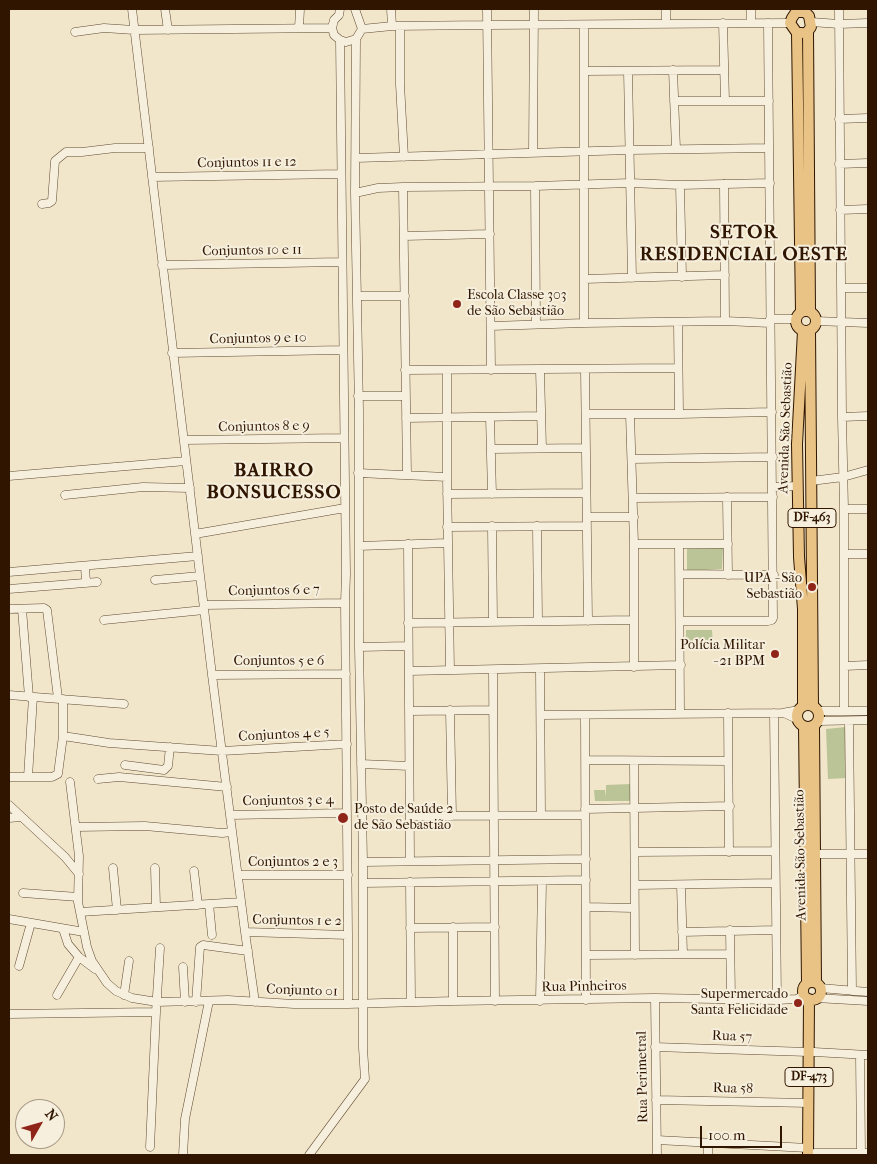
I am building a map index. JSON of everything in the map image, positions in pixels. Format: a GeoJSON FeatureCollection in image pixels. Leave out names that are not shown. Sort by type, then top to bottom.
{"type":"FeatureCollection","features":[{"type":"Feature","properties":{"kind":"main road"},"geometry":{"type":"LineString","coordinates":[[802,314],[797,33],[790,24],[792,18],[801,10],[810,16],[810,27],[802,314],[797,326],[810,327],[815,316],[802,314]]}},
{"type":"Feature","properties":{"kind":"main road"},"geometry":{"type":"LineString","coordinates":[[797,33],[804,34],[810,27]]}},
{"type":"Feature","properties":{"kind":"main road","name":"Avenida São Sebastião"},"geometry":{"type":"LineString","coordinates":[[810,327],[797,444],[799,557],[814,854],[814,984]]}},
{"type":"Feature","properties":{"kind":"main road","name":"Avenida São Sebastião"},"geometry":{"type":"LineString","coordinates":[[810,327],[812,555],[808,716],[814,984]]}},
{"type":"Feature","properties":{"kind":"main road"},"geometry":{"type":"LineString","coordinates":[[797,444],[806,442],[810,444]]}},
{"type":"Feature","properties":{"kind":"main road"},"geometry":{"type":"LineString","coordinates":[[799,557],[805,558],[812,555]]}},
{"type":"Feature","properties":{"kind":"main road","name":"DF-473"},"geometry":{"type":"LineString","coordinates":[[810,998],[820,993],[814,984],[804,986],[803,991],[810,998],[811,1153]]}},
{"type":"Feature","properties":{"kind":"main road","name":"DF-473"},"geometry":{"type":"LineString","coordinates":[[811,1052],[809,1103],[811,1153]]}},
{"type":"Feature","properties":{"kind":"street"},"geometry":{"type":"LineString","coordinates":[[63,929],[68,944],[79,957],[99,972],[116,991],[124,995],[157,1002],[255,1002],[172,353],[132,9]]}},
{"type":"Feature","properties":{"kind":"street"},"geometry":{"type":"LineString","coordinates":[[165,9],[168,30]]}},
{"type":"Feature","properties":{"kind":"street"},"geometry":{"type":"LineString","coordinates":[[300,9],[300,28]]}},
{"type":"Feature","properties":{"kind":"street"},"geometry":{"type":"LineString","coordinates":[[391,9],[396,26],[404,157]]}},
{"type":"Feature","properties":{"kind":"street"},"geometry":{"type":"LineString","coordinates":[[487,9],[491,370]]}},
{"type":"Feature","properties":{"kind":"street"},"geometry":{"type":"LineString","coordinates":[[534,9],[534,153]]}},
{"type":"Feature","properties":{"kind":"street"},"geometry":{"type":"LineString","coordinates":[[666,9],[666,24]]}},
{"type":"Feature","properties":{"kind":"street"},"geometry":{"type":"LineString","coordinates":[[751,9],[751,23]]}},
{"type":"Feature","properties":{"kind":"street"},"geometry":{"type":"LineString","coordinates":[[839,9],[839,164],[845,554],[844,711]]}},
{"type":"Feature","properties":{"kind":"street"},"geometry":{"type":"LineString","coordinates":[[339,12],[356,13],[362,24],[360,34],[356,39],[346,42],[340,40],[334,35],[332,28],[334,20],[339,12]]}},
{"type":"Feature","properties":{"kind":"street"},"geometry":{"type":"LineString","coordinates":[[723,23],[725,101]]}},
{"type":"Feature","properties":{"kind":"street"},"geometry":{"type":"LineString","coordinates":[[680,621],[772,620],[774,574],[768,23]]}},
{"type":"Feature","properties":{"kind":"street"},"geometry":{"type":"LineString","coordinates":[[810,27],[868,23]]}},
{"type":"Feature","properties":{"kind":"street"},"geometry":{"type":"LineString","coordinates":[[362,28],[488,25],[790,24]]}},
{"type":"Feature","properties":{"kind":"street"},"geometry":{"type":"LineString","coordinates":[[584,25],[584,323]]}},
{"type":"Feature","properties":{"kind":"street"},"geometry":{"type":"LineString","coordinates":[[75,32],[104,28],[134,30],[332,28]]}},
{"type":"Feature","properties":{"kind":"street"},"geometry":{"type":"LineString","coordinates":[[309,1155],[364,1079],[363,862],[359,647],[359,410],[355,193],[356,39]]}},
{"type":"Feature","properties":{"kind":"street"},"geometry":{"type":"LineString","coordinates":[[340,40],[346,574],[348,1004]]}},
{"type":"Feature","properties":{"kind":"street"},"geometry":{"type":"LineString","coordinates":[[673,70],[676,149]]}},
{"type":"Feature","properties":{"kind":"street"},"geometry":{"type":"LineString","coordinates":[[584,71],[724,70]]}},
{"type":"Feature","properties":{"kind":"street"},"geometry":{"type":"LineString","coordinates":[[628,71],[632,278]]}},
{"type":"Feature","properties":{"kind":"street"},"geometry":{"type":"LineString","coordinates":[[674,101],[769,101]]}},
{"type":"Feature","properties":{"kind":"street"},"geometry":{"type":"LineString","coordinates":[[839,119],[868,118]]}},
{"type":"Feature","properties":{"kind":"street"},"geometry":{"type":"LineString","coordinates":[[42,204],[52,201],[55,161],[66,152],[116,148],[149,148]]}},
{"type":"Feature","properties":{"kind":"street"},"geometry":{"type":"LineString","coordinates":[[356,158],[769,148]]}},
{"type":"Feature","properties":{"kind":"street"},"geometry":{"type":"LineString","coordinates":[[839,164],[868,163]]}},
{"type":"Feature","properties":{"kind":"street","name":"Conjuntos 11 e 12"},"geometry":{"type":"LineString","coordinates":[[152,177],[341,174]]}},
{"type":"Feature","properties":{"kind":"street"},"geometry":{"type":"LineString","coordinates":[[355,182],[378,188]]}},
{"type":"Feature","properties":{"kind":"street"},"geometry":{"type":"LineString","coordinates":[[355,193],[378,188],[403,187],[490,187],[630,183],[770,184]]}},
{"type":"Feature","properties":{"kind":"street"},"geometry":{"type":"LineString","coordinates":[[680,184],[682,276]]}},
{"type":"Feature","properties":{"kind":"street"},"geometry":{"type":"LineString","coordinates":[[724,184],[725,321]]}},
{"type":"Feature","properties":{"kind":"street"},"geometry":{"type":"LineString","coordinates":[[535,186],[536,324]]}},
{"type":"Feature","properties":{"kind":"street"},"geometry":{"type":"LineString","coordinates":[[403,187],[407,475]]}},
{"type":"Feature","properties":{"kind":"street"},"geometry":{"type":"LineString","coordinates":[[840,210],[868,209]]}},
{"type":"Feature","properties":{"kind":"street"},"geometry":{"type":"LineString","coordinates":[[404,236],[490,234]]}},
{"type":"Feature","properties":{"kind":"street","name":"Conjuntos 10 e 11"},"geometry":{"type":"LineString","coordinates":[[162,265],[342,262]]}},
{"type":"Feature","properties":{"kind":"street"},"geometry":{"type":"LineString","coordinates":[[584,279],[725,275]]}},
{"type":"Feature","properties":{"kind":"street"},"geometry":{"type":"LineString","coordinates":[[841,288],[868,288]]}},
{"type":"Feature","properties":{"kind":"street"},"geometry":{"type":"LineString","coordinates":[[357,296],[405,296]]}},
{"type":"Feature","properties":{"kind":"street"},"geometry":{"type":"LineString","coordinates":[[491,326],[770,321],[802,314]]}},
{"type":"Feature","properties":{"kind":"street"},"geometry":{"type":"LineString","coordinates":[[343,320],[352,323],[357,322]]}},
{"type":"Feature","properties":{"kind":"street"},"geometry":{"type":"LineString","coordinates":[[678,322],[679,414]]}},
{"type":"Feature","properties":{"kind":"street"},"geometry":{"type":"LineString","coordinates":[[810,327],[841,323],[868,323]]}},
{"type":"Feature","properties":{"kind":"street","name":"Conjuntos 9 e 10"},"geometry":{"type":"LineString","coordinates":[[172,353],[343,350]]}},
{"type":"Feature","properties":{"kind":"street"},"geometry":{"type":"LineString","coordinates":[[405,370],[678,368]]}},
{"type":"Feature","properties":{"kind":"street"},"geometry":{"type":"LineString","coordinates":[[585,369],[588,621]]}},
{"type":"Feature","properties":{"kind":"street"},"geometry":{"type":"LineString","coordinates":[[446,370],[450,670]]}},
{"type":"Feature","properties":{"kind":"street"},"geometry":{"type":"LineString","coordinates":[[540,370],[542,448]]}},
{"type":"Feature","properties":{"kind":"street"},"geometry":{"type":"LineString","coordinates":[[358,396],[405,396]]}},
{"type":"Feature","properties":{"kind":"street"},"geometry":{"type":"LineString","coordinates":[[344,407],[359,410]]}},
{"type":"Feature","properties":{"kind":"street"},"geometry":{"type":"LineString","coordinates":[[586,414],[772,412]]}},
{"type":"Feature","properties":{"kind":"street"},"geometry":{"type":"LineString","coordinates":[[630,414],[634,518],[634,667]]}},
{"type":"Feature","properties":{"kind":"street"},"geometry":{"type":"LineString","coordinates":[[406,418],[541,416]]}},
{"type":"Feature","properties":{"kind":"street"},"geometry":{"type":"LineString","coordinates":[[842,417],[868,416]]}},
{"type":"Feature","properties":{"kind":"street"},"geometry":{"type":"LineString","coordinates":[[490,417],[492,494]]}},
{"type":"Feature","properties":{"kind":"street","name":"Conjuntos 8 e 9"},"geometry":{"type":"LineString","coordinates":[[184,440],[344,438]]}},
{"type":"Feature","properties":{"kind":"street"},"geometry":{"type":"LineString","coordinates":[[491,449],[586,448]]}},
{"type":"Feature","properties":{"kind":"street"},"geometry":{"type":"LineString","coordinates":[[632,459],[773,458]]}},
{"type":"Feature","properties":{"kind":"street"},"geometry":{"type":"LineString","coordinates":[[9,476],[186,461]]}},
{"type":"Feature","properties":{"kind":"street"},"geometry":{"type":"LineString","coordinates":[[811,480],[843,477],[868,470]]}},
{"type":"Feature","properties":{"kind":"street"},"geometry":{"type":"LineString","coordinates":[[358,473],[446,476]]}},
{"type":"Feature","properties":{"kind":"street"},"geometry":{"type":"LineString","coordinates":[[773,487],[798,486]]}},
{"type":"Feature","properties":{"kind":"street"},"geometry":{"type":"LineString","coordinates":[[66,495],[143,487],[190,488]]}},
{"type":"Feature","properties":{"kind":"street"},"geometry":{"type":"LineString","coordinates":[[447,494],[586,493]]}},
{"type":"Feature","properties":{"kind":"street"},"geometry":{"type":"LineString","coordinates":[[727,497],[728,575]]}},
{"type":"Feature","properties":{"kind":"street"},"geometry":{"type":"LineString","coordinates":[[633,498],[773,497]]}},
{"type":"Feature","properties":{"kind":"street"},"geometry":{"type":"LineString","coordinates":[[195,534],[345,508]]}},
{"type":"Feature","properties":{"kind":"street"},"geometry":{"type":"LineString","coordinates":[[844,510],[868,509]]}},
{"type":"Feature","properties":{"kind":"street"},"geometry":{"type":"LineString","coordinates":[[447,527],[537,526],[634,518]]}},
{"type":"Feature","properties":{"kind":"street"},"geometry":{"type":"LineString","coordinates":[[492,526],[493,622]]}},
{"type":"Feature","properties":{"kind":"street"},"geometry":{"type":"LineString","coordinates":[[537,526],[538,621]]}},
{"type":"Feature","properties":{"kind":"street"},"geometry":{"type":"LineString","coordinates":[[408,544],[410,861]]}},
{"type":"Feature","properties":{"kind":"street"},"geometry":{"type":"LineString","coordinates":[[359,546],[447,544]]}},
{"type":"Feature","properties":{"kind":"street"},"geometry":{"type":"LineString","coordinates":[[634,544],[728,544]]}},
{"type":"Feature","properties":{"kind":"street"},"geometry":{"type":"LineString","coordinates":[[679,544],[680,713]]}},
{"type":"Feature","properties":{"kind":"street"},"geometry":{"type":"LineString","coordinates":[[845,554],[868,554]]}},
{"type":"Feature","properties":{"kind":"street"},"geometry":{"type":"LineString","coordinates":[[9,572],[198,556]]}},
{"type":"Feature","properties":{"kind":"street"},"geometry":{"type":"LineString","coordinates":[[85,566],[86,583]]}},
{"type":"Feature","properties":{"kind":"street"},"geometry":{"type":"LineString","coordinates":[[346,574],[360,573]]}},
{"type":"Feature","properties":{"kind":"street"},"geometry":{"type":"LineString","coordinates":[[680,574],[774,574]]}},
{"type":"Feature","properties":{"kind":"street"},"geometry":{"type":"LineString","coordinates":[[155,580],[200,576]]}},
{"type":"Feature","properties":{"kind":"street"},"geometry":{"type":"LineString","coordinates":[[9,589],[97,582]]}},
{"type":"Feature","properties":{"kind":"street","name":"Conjuntos 6 e 7"},"geometry":{"type":"LineString","coordinates":[[104,620],[204,607],[345,603]]}},
{"type":"Feature","properties":{"kind":"street"},"geometry":{"type":"LineString","coordinates":[[9,609],[44,608],[49,614],[61,699],[63,736],[58,774],[52,777],[9,777]]}},
{"type":"Feature","properties":{"kind":"street"},"geometry":{"type":"LineString","coordinates":[[22,609],[31,697],[28,777]]}},
{"type":"Feature","properties":{"kind":"street"},"geometry":{"type":"LineString","coordinates":[[408,623],[634,620]]}},
{"type":"Feature","properties":{"kind":"street"},"geometry":{"type":"LineString","coordinates":[[359,647],[408,646]]}},
{"type":"Feature","properties":{"kind":"street"},"geometry":{"type":"LineString","coordinates":[[409,671],[680,665]]}},
{"type":"Feature","properties":{"kind":"street"},"geometry":{"type":"LineString","coordinates":[[845,666],[868,665]]}},
{"type":"Feature","properties":{"kind":"street"},"geometry":{"type":"LineString","coordinates":[[540,669],[541,815]]}},
{"type":"Feature","properties":{"kind":"street"},"geometry":{"type":"LineString","coordinates":[[493,670],[495,1001]]}},
{"type":"Feature","properties":{"kind":"street","name":"Conjuntos 5 e 6"},"geometry":{"type":"LineString","coordinates":[[212,675],[346,674]]}},
{"type":"Feature","properties":{"kind":"street"},"geometry":{"type":"LineString","coordinates":[[9,695],[124,704]]}},
{"type":"Feature","properties":{"kind":"street"},"geometry":{"type":"LineString","coordinates":[[347,699],[356,698],[360,700]]}},
{"type":"Feature","properties":{"kind":"street"},"geometry":{"type":"LineString","coordinates":[[450,710],[452,816]]}},
{"type":"Feature","properties":{"kind":"street"},"geometry":{"type":"LineString","coordinates":[[409,711],[493,710]]}},
{"type":"Feature","properties":{"kind":"street"},"geometry":{"type":"LineString","coordinates":[[808,716],[844,711],[868,711]]}},
{"type":"Feature","properties":{"kind":"street"},"geometry":{"type":"LineString","coordinates":[[728,713],[729,852]]}},
{"type":"Feature","properties":{"kind":"street"},"geometry":{"type":"LineString","coordinates":[[777,1000],[775,851],[778,713]]}},
{"type":"Feature","properties":{"kind":"street"},"geometry":{"type":"LineString","coordinates":[[541,715],[778,713],[848,721],[868,720]]}},
{"type":"Feature","properties":{"kind":"street"},"geometry":{"type":"LineString","coordinates":[[585,714],[586,1000]]}},
{"type":"Feature","properties":{"kind":"street"},"geometry":{"type":"LineString","coordinates":[[848,721],[852,991]]}},
{"type":"Feature","properties":{"kind":"street","name":"Conjuntos 4 e 5"},"geometry":{"type":"LineString","coordinates":[[63,736],[108,743],[222,751],[347,744]]}},
{"type":"Feature","properties":{"kind":"street"},"geometry":{"type":"LineString","coordinates":[[125,765],[164,770],[168,766],[170,747]]}},
{"type":"Feature","properties":{"kind":"street"},"geometry":{"type":"LineString","coordinates":[[586,760],[728,761]]}},
{"type":"Feature","properties":{"kind":"street"},"geometry":{"type":"LineString","coordinates":[[634,760],[635,954]]}},
{"type":"Feature","properties":{"kind":"street"},"geometry":{"type":"LineString","coordinates":[[361,764],[409,766]]}},
{"type":"Feature","properties":{"kind":"street"},"geometry":{"type":"LineString","coordinates":[[98,779],[118,777],[227,787]]}},
{"type":"Feature","properties":{"kind":"street"},"geometry":{"type":"LineString","coordinates":[[70,782],[79,856],[78,897],[80,912],[90,954],[99,972]]}},
{"type":"Feature","properties":{"kind":"street"},"geometry":{"type":"LineString","coordinates":[[9,805],[65,857],[79,874]]}},
{"type":"Feature","properties":{"kind":"street"},"geometry":{"type":"LineString","coordinates":[[410,816],[541,815],[634,808],[730,806]]}},
{"type":"Feature","properties":{"kind":"street","name":"Conjuntos 3 e 4"},"geometry":{"type":"LineString","coordinates":[[230,815],[346,813]]}},
{"type":"Feature","properties":{"kind":"street"},"geometry":{"type":"LineString","coordinates":[[9,818],[21,817]]}},
{"type":"Feature","properties":{"kind":"street"},"geometry":{"type":"LineString","coordinates":[[76,827],[145,826],[222,833],[232,832]]}},
{"type":"Feature","properties":{"kind":"street"},"geometry":{"type":"LineString","coordinates":[[635,852],[775,851]]}},
{"type":"Feature","properties":{"kind":"street"},"geometry":{"type":"LineString","coordinates":[[814,854],[868,854]]}},
{"type":"Feature","properties":{"kind":"street"},"geometry":{"type":"LineString","coordinates":[[363,862],[586,859]]}},
{"type":"Feature","properties":{"kind":"street"},"geometry":{"type":"LineString","coordinates":[[113,868],[117,910]]}},
{"type":"Feature","properties":{"kind":"street"},"geometry":{"type":"LineString","coordinates":[[155,868],[156,906]]}},
{"type":"Feature","properties":{"kind":"street"},"geometry":{"type":"LineString","coordinates":[[194,871],[198,905]]}},
{"type":"Feature","properties":{"kind":"street","name":"Conjuntos 2 e 3"},"geometry":{"type":"LineString","coordinates":[[238,875],[348,875]]}},
{"type":"Feature","properties":{"kind":"street"},"geometry":{"type":"LineString","coordinates":[[362,883],[586,880]]}},
{"type":"Feature","properties":{"kind":"street"},"geometry":{"type":"LineString","coordinates":[[540,1001],[542,881]]}},
{"type":"Feature","properties":{"kind":"street"},"geometry":{"type":"LineString","coordinates":[[410,882],[411,1002]]}},
{"type":"Feature","properties":{"kind":"street"},"geometry":{"type":"LineString","coordinates":[[635,885],[775,883]]}},
{"type":"Feature","properties":{"kind":"street"},"geometry":{"type":"LineString","coordinates":[[681,885],[683,954]]}},
{"type":"Feature","properties":{"kind":"street"},"geometry":{"type":"LineString","coordinates":[[23,893],[78,897]]}},
{"type":"Feature","properties":{"kind":"street"},"geometry":{"type":"LineString","coordinates":[[80,912],[241,902]]}},
{"type":"Feature","properties":{"kind":"street"},"geometry":{"type":"LineString","coordinates":[[209,904],[212,935]]}},
{"type":"Feature","properties":{"kind":"street"},"geometry":{"type":"LineString","coordinates":[[586,907],[634,908]]}},
{"type":"Feature","properties":{"kind":"street"},"geometry":{"type":"LineString","coordinates":[[9,919],[84,932]]}},
{"type":"Feature","properties":{"kind":"street"},"geometry":{"type":"LineString","coordinates":[[19,966],[31,923]]}},
{"type":"Feature","properties":{"kind":"street"},"geometry":{"type":"LineString","coordinates":[[410,928],[495,928]]}},
{"type":"Feature","properties":{"kind":"street"},"geometry":{"type":"LineString","coordinates":[[453,928],[453,1001]]}},
{"type":"Feature","properties":{"kind":"street"},"geometry":{"type":"LineString","coordinates":[[730,930],[731,999]]}},
{"type":"Feature","properties":{"kind":"street"},"geometry":{"type":"LineString","coordinates":[[682,932],[776,930]]}},
{"type":"Feature","properties":{"kind":"street","name":"Conjuntos 1 e 2"},"geometry":{"type":"LineString","coordinates":[[245,932],[348,935]]}},
{"type":"Feature","properties":{"kind":"street"},"geometry":{"type":"LineString","coordinates":[[196,1002],[200,947],[203,944],[248,951]]}},
{"type":"Feature","properties":{"kind":"street"},"geometry":{"type":"LineString","coordinates":[[150,1147],[160,948]]}},
{"type":"Feature","properties":{"kind":"street"},"geometry":{"type":"LineString","coordinates":[[586,955],[730,954]]}},
{"type":"Feature","properties":{"kind":"street"},"geometry":{"type":"LineString","coordinates":[[58,995],[79,957]]}},
{"type":"Feature","properties":{"kind":"street"},"geometry":{"type":"LineString","coordinates":[[124,995],[129,961]]}},
{"type":"Feature","properties":{"kind":"street"},"geometry":{"type":"LineString","coordinates":[[183,967],[184,1002]]}},
{"type":"Feature","properties":{"kind":"street"},"geometry":{"type":"LineString","coordinates":[[814,984],[868,992]]}},
{"type":"Feature","properties":{"kind":"street"},"geometry":{"type":"LineString","coordinates":[[348,990],[355,987],[363,989]]}},
{"type":"Feature","properties":{"kind":"street","name":"Rua Pinheiros"},"geometry":{"type":"LineString","coordinates":[[363,1004],[655,998],[777,1000],[810,998],[868,1001]]}},
{"type":"Feature","properties":{"kind":"street","name":"Rua Perimetral"},"geometry":{"type":"LineString","coordinates":[[655,998],[657,1155]]}},
{"type":"Feature","properties":{"kind":"street"},"geometry":{"type":"LineString","coordinates":[[183,1155],[185,1118],[209,1001]]}},
{"type":"Feature","properties":{"kind":"street","name":"Conjunto 01"},"geometry":{"type":"LineString","coordinates":[[255,1002],[363,1004]]}},
{"type":"Feature","properties":{"kind":"street"},"geometry":{"type":"LineString","coordinates":[[9,1014],[156,1012]]}},
{"type":"Feature","properties":{"kind":"street","name":"Rua 57"},"geometry":{"type":"LineString","coordinates":[[655,1047],[864,1055]]}},
{"type":"Feature","properties":{"kind":"street"},"geometry":{"type":"LineString","coordinates":[[657,1140],[811,1153],[865,1153],[864,1055]]}},
{"type":"Feature","properties":{"kind":"street","name":"Rua 58"},"geometry":{"type":"LineString","coordinates":[[656,1100],[809,1103]]}},
{"type":"Feature","properties":{"kind":"street"},"geometry":{"type":"LineString","coordinates":[[708,1143],[708,1155]]}},
{"type":"Feature","properties":{"kind":"green space"},"geometry":{"type":"Polygon","coordinates":[[[723,548],[722,569],[687,571],[687,549],[723,548]]]}},
{"type":"Feature","properties":{"kind":"green space"},"geometry":{"type":"Polygon","coordinates":[[[686,630],[712,630],[713,646],[686,646],[686,630]]]}},
{"type":"Feature","properties":{"kind":"green space"},"geometry":{"type":"Polygon","coordinates":[[[846,727],[847,778],[828,779],[826,729],[846,727]]]}},
{"type":"Feature","properties":{"kind":"green space"},"geometry":{"type":"Polygon","coordinates":[[[631,784],[631,801],[595,801],[594,790],[605,790],[606,797],[606,785],[631,784]]]}},
{"type":"Feature","properties":{"kind":"place","name":"Escola Classe 303 de São Sebastião"},"geometry":{"type":"Point","coordinates":[457,304]}},
{"type":"Feature","properties":{"kind":"place","name":"UPA - São Sebastião"},"geometry":{"type":"Point","coordinates":[812,587]}},
{"type":"Feature","properties":{"kind":"place","name":"Polícia Militar - 21 BPM"},"geometry":{"type":"Point","coordinates":[775,654]}},
{"type":"Feature","properties":{"kind":"place","name":"Posto de Saúde 2 de São Sebastião"},"geometry":{"type":"Point","coordinates":[343,818]}},
{"type":"Feature","properties":{"kind":"place","name":"Supermercado Santa Felicidade"},"geometry":{"type":"Point","coordinates":[798,1003]}},
{"type":"Feature","properties":{"kind":"district","name":"SETOR RESIDENCIAL OESTE"},"geometry":{"type":"Point","coordinates":[744,244]}},
{"type":"Feature","properties":{"kind":"district","name":"BAIRRO BONSUCESSO"},"geometry":{"type":"Point","coordinates":[274,482]}}]}
